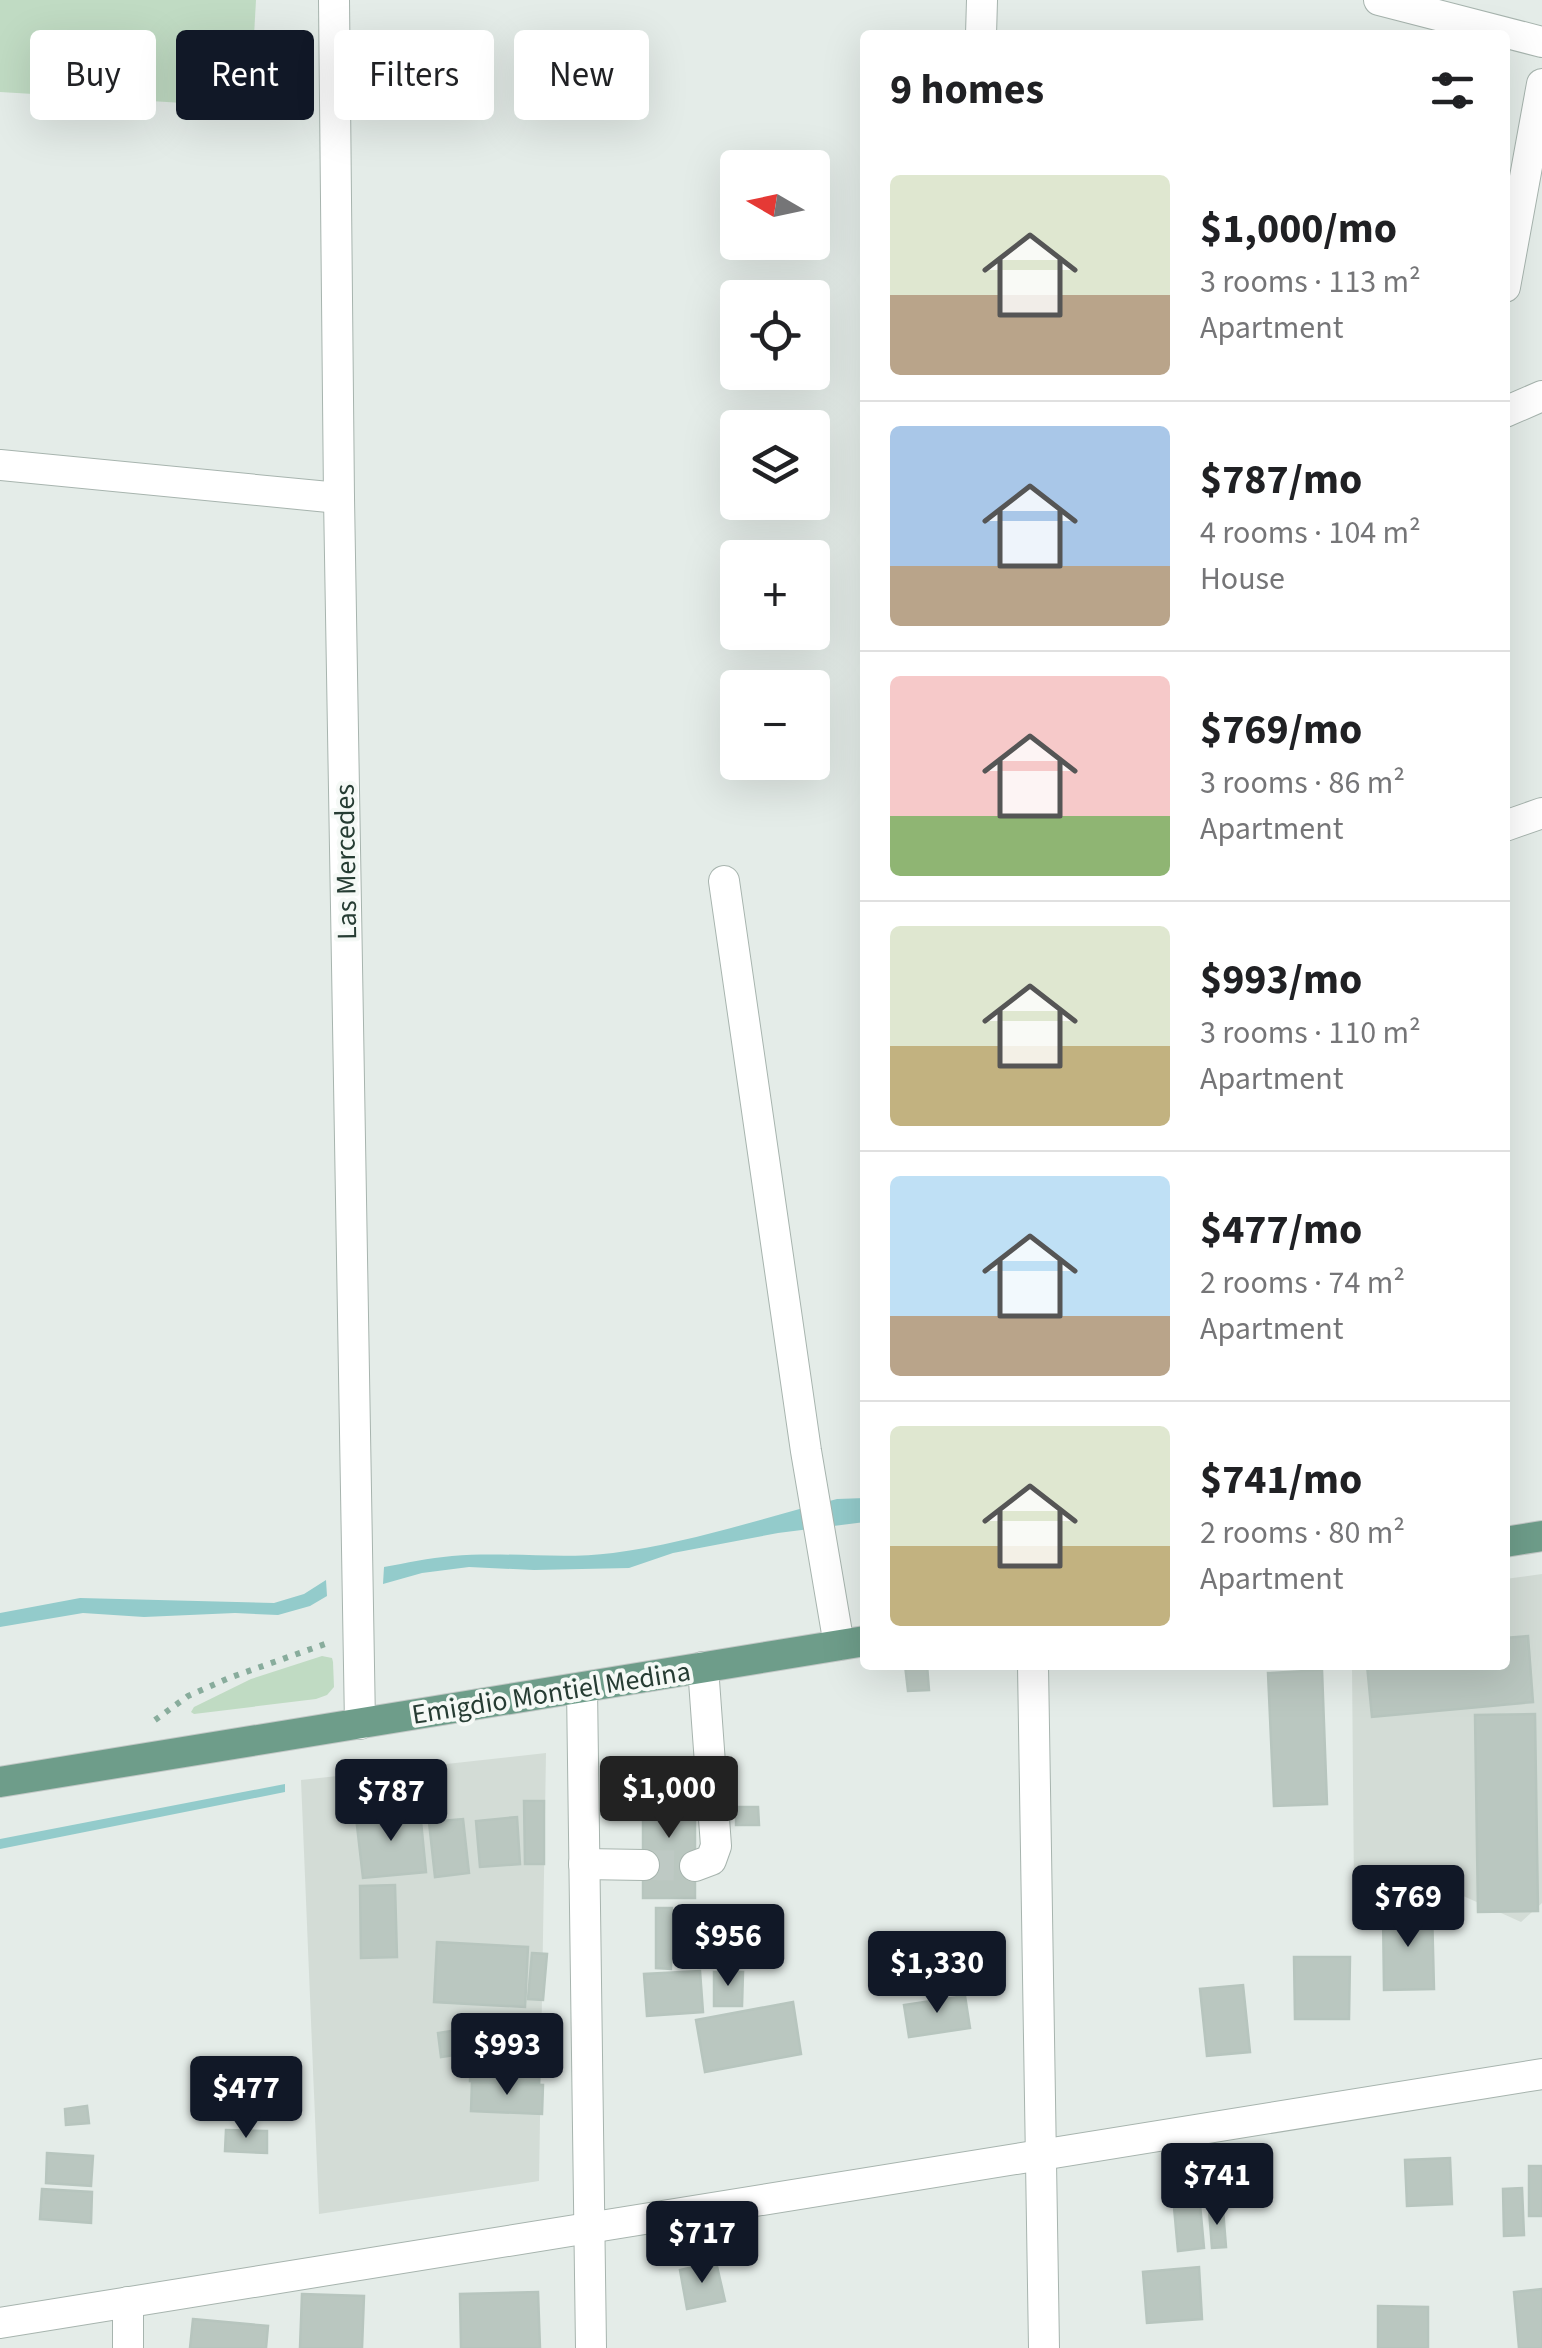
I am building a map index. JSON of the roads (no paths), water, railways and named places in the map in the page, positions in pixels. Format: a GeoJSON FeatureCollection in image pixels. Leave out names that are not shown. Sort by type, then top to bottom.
{"type":"FeatureCollection","features":[{"type":"Feature","properties":{"kind":"main road"},"geometry":{"type":"LineString","coordinates":[[1510,1541],[1542,1536]]}},
{"type":"Feature","properties":{"kind":"main road","name":"Emigdio Montiel Medina"},"geometry":{"type":"LineString","coordinates":[[0,1782],[852,1643]]}},
{"type":"Feature","properties":{"kind":"street","name":"Las Mercedes"},"geometry":{"type":"LineString","coordinates":[[334,0],[360,1724]]}},
{"type":"Feature","properties":{"kind":"street"},"geometry":{"type":"LineString","coordinates":[[981,30],[982,0]]}},
{"type":"Feature","properties":{"kind":"street"},"geometry":{"type":"LineString","coordinates":[[1379,0],[1495,30]]}},
{"type":"Feature","properties":{"kind":"street"},"geometry":{"type":"LineString","coordinates":[[1510,34],[1542,42]]}},
{"type":"Feature","properties":{"kind":"street"},"geometry":{"type":"LineString","coordinates":[[1510,260],[1542,84]]}},
{"type":"Feature","properties":{"kind":"street"},"geometry":{"type":"LineString","coordinates":[[1510,410],[1542,396]]}},
{"type":"Feature","properties":{"kind":"street"},"geometry":{"type":"LineString","coordinates":[[0,466],[339,498]]}},
{"type":"Feature","properties":{"kind":"street"},"geometry":{"type":"LineString","coordinates":[[1510,824],[1542,813]]}},
{"type":"Feature","properties":{"kind":"street"},"geometry":{"type":"LineString","coordinates":[[724,880],[806,1451],[852,1643]]}},
{"type":"Feature","properties":{"kind":"street"},"geometry":{"type":"LineString","coordinates":[[695,1866],[711,1860],[716,1846],[703,1667]]}},
{"type":"Feature","properties":{"kind":"street"},"geometry":{"type":"LineString","coordinates":[[1033,1670],[1044,2348]]}},
{"type":"Feature","properties":{"kind":"street"},"geometry":{"type":"LineString","coordinates":[[582,1688],[591,2348]]}},
{"type":"Feature","properties":{"kind":"street"},"geometry":{"type":"LineString","coordinates":[[584,1864],[644,1865]]}},
{"type":"Feature","properties":{"kind":"street"},"geometry":{"type":"LineString","coordinates":[[0,2323],[1542,2074]]}},
{"type":"Feature","properties":{"kind":"street"},"geometry":{"type":"LineString","coordinates":[[128,2302],[128,2348]]}},
{"type":"Feature","properties":{"kind":"water"},"geometry":{"type":"Polygon","coordinates":[[[860,1498],[860,1523],[673,1553],[629,1568],[469,1567],[422,1573],[383,1584],[384,1567],[443,1557],[573,1556],[641,1549],[837,1499],[860,1498]]]}},
{"type":"Feature","properties":{"kind":"water"},"geometry":{"type":"Polygon","coordinates":[[[326,1580],[327,1596],[310,1606],[278,1615],[144,1617],[83,1613],[0,1627],[0,1613],[80,1598],[274,1603],[304,1594],[326,1580]]]}},
{"type":"Feature","properties":{"kind":"water"},"geometry":{"type":"Polygon","coordinates":[[[285,1784],[285,1792],[0,1849],[0,1839],[285,1784]]]}},
{"type":"Feature","properties":{"kind":"tunnel"},"geometry":{"type":"LineString","coordinates":[[644,1865],[695,1866]]}}]}
